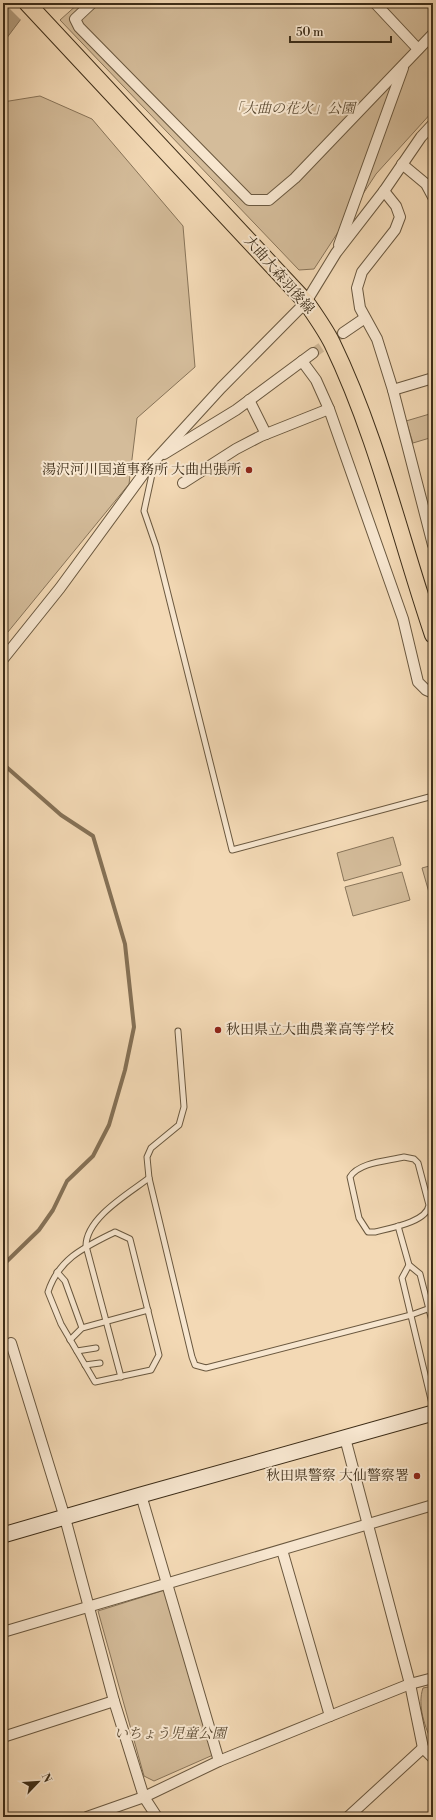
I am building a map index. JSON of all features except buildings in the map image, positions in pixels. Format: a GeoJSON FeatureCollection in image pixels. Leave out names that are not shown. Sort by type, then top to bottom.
{"type":"FeatureCollection","features":[{"type":"Feature","properties":{"kind":"main road","name":"大曲大森羽後線"},"geometry":{"type":"LineString","coordinates":[[27,3],[306,302],[331,342],[366,423],[429,612],[433,635]]}},
{"type":"Feature","properties":{"kind":"street"},"geometry":{"type":"LineString","coordinates":[[92,3],[75,19],[79,27],[249,200],[269,200],[295,178],[433,34]]}},
{"type":"Feature","properties":{"kind":"street"},"geometry":{"type":"LineString","coordinates":[[375,3],[418,49]]}},
{"type":"Feature","properties":{"kind":"street"},"geometry":{"type":"LineString","coordinates":[[336,253],[405,62]]}},
{"type":"Feature","properties":{"kind":"street"},"geometry":{"type":"LineString","coordinates":[[3,659],[60,588],[155,460],[221,388],[306,302],[336,253],[384,190],[421,137],[433,124]]}},
{"type":"Feature","properties":{"kind":"street"},"geometry":{"type":"LineString","coordinates":[[402,164],[426,184],[433,197]]}},
{"type":"Feature","properties":{"kind":"street"},"geometry":{"type":"LineString","coordinates":[[384,190],[396,206],[400,217],[395,230],[362,272],[357,288],[360,308],[377,339],[393,390],[433,545]]}},
{"type":"Feature","properties":{"kind":"street"},"geometry":{"type":"LineString","coordinates":[[343,332],[365,318]]}},
{"type":"Feature","properties":{"kind":"street"},"geometry":{"type":"LineString","coordinates":[[155,460],[187,441],[249,400],[313,353]]}},
{"type":"Feature","properties":{"kind":"street"},"geometry":{"type":"LineString","coordinates":[[302,361],[316,380],[329,409],[403,619],[418,682],[426,690],[433,693]]}},
{"type":"Feature","properties":{"kind":"street"},"geometry":{"type":"LineString","coordinates":[[393,390],[433,378]]}},
{"type":"Feature","properties":{"kind":"street"},"geometry":{"type":"LineString","coordinates":[[249,400],[266,434]]}},
{"type":"Feature","properties":{"kind":"street"},"geometry":{"type":"LineString","coordinates":[[183,483],[236,449],[266,434],[329,409]]}},
{"type":"Feature","properties":{"kind":"street"},"geometry":{"type":"LineString","coordinates":[[11,1343],[65,1518],[114,1701],[144,1797],[158,1817]]}},
{"type":"Feature","properties":{"kind":"street"},"geometry":{"type":"LineString","coordinates":[[3,1535],[433,1413]]}},
{"type":"Feature","properties":{"kind":"street"},"geometry":{"type":"LineString","coordinates":[[345,1438],[410,1684],[423,1748],[433,1758]]}},
{"type":"Feature","properties":{"kind":"street"},"geometry":{"type":"LineString","coordinates":[[141,1495],[219,1761]]}},
{"type":"Feature","properties":{"kind":"street"},"geometry":{"type":"LineString","coordinates":[[3,1632],[433,1505]]}},
{"type":"Feature","properties":{"kind":"street"},"geometry":{"type":"LineString","coordinates":[[282,1550],[330,1716]]}},
{"type":"Feature","properties":{"kind":"street"},"geometry":{"type":"LineString","coordinates":[[87,1817],[144,1797],[219,1761],[330,1716],[410,1684],[433,1678]]}},
{"type":"Feature","properties":{"kind":"street"},"geometry":{"type":"LineString","coordinates":[[3,1737],[114,1701]]}},
{"type":"Feature","properties":{"kind":"street"},"geometry":{"type":"LineString","coordinates":[[348,1817],[423,1748]]}},
{"type":"Feature","properties":{"kind":"lane"},"geometry":{"type":"LineString","coordinates":[[155,460],[144,511],[156,546],[232,850],[433,796]]}},
{"type":"Feature","properties":{"kind":"lane"},"geometry":{"type":"LineString","coordinates":[[178,1031],[184,1107],[179,1125],[151,1148],[147,1157],[149,1178],[195,1365],[200,1368],[206,1368],[411,1315],[431,1308]]}},
{"type":"Feature","properties":{"kind":"lane"},"geometry":{"type":"LineString","coordinates":[[404,1157],[414,1159],[418,1163],[429,1209],[424,1216],[398,1226],[375,1232],[368,1232],[364,1228],[359,1218],[350,1182],[352,1173],[363,1167],[404,1157]]}},
{"type":"Feature","properties":{"kind":"lane"},"geometry":{"type":"LineString","coordinates":[[121,1377],[86,1246],[88,1232],[98,1220],[116,1203],[149,1178]]}},
{"type":"Feature","properties":{"kind":"lane"},"geometry":{"type":"LineString","coordinates":[[398,1226],[410,1265],[420,1274],[431,1308],[433,1325]]}},
{"type":"Feature","properties":{"kind":"lane"},"geometry":{"type":"LineString","coordinates":[[115,1232],[130,1239],[159,1355],[151,1370],[95,1382],[60,1324],[48,1292],[57,1272],[63,1265],[86,1246],[115,1232]]}},
{"type":"Feature","properties":{"kind":"lane"},"geometry":{"type":"LineString","coordinates":[[410,1265],[402,1278],[433,1408]]}},
{"type":"Feature","properties":{"kind":"lane"},"geometry":{"type":"LineString","coordinates":[[57,1272],[65,1281],[82,1328]]}},
{"type":"Feature","properties":{"kind":"lane"},"geometry":{"type":"LineString","coordinates":[[70,1340],[82,1328],[148,1310]]}},
{"type":"Feature","properties":{"kind":"lane"},"geometry":{"type":"LineString","coordinates":[[77,1351],[96,1348]]}},
{"type":"Feature","properties":{"kind":"lane"},"geometry":{"type":"LineString","coordinates":[[85,1366],[100,1363]]}},
{"type":"Feature","properties":{"kind":"green space","name":"「大曲の花火」公園"},"geometry":{"type":"Polygon","coordinates":[[[79,3],[433,3],[433,111],[376,174],[314,269],[299,270],[60,20],[79,3]]]}},
{"type":"Feature","properties":{"kind":"green space"},"geometry":{"type":"Polygon","coordinates":[[[40,96],[92,119],[183,226],[195,367],[137,418],[129,484],[3,638],[3,102],[40,96]]]}},
{"type":"Feature","properties":{"kind":"green space"},"geometry":{"type":"Polygon","coordinates":[[[433,413],[433,437],[413,443],[406,421],[433,413]]]}},
{"type":"Feature","properties":{"kind":"green space"},"geometry":{"type":"Polygon","coordinates":[[[393,837],[401,865],[344,881],[337,853],[393,837]]]}},
{"type":"Feature","properties":{"kind":"green space"},"geometry":{"type":"Polygon","coordinates":[[[433,865],[433,895],[430,896],[422,868],[433,865]]]}},
{"type":"Feature","properties":{"kind":"green space"},"geometry":{"type":"Polygon","coordinates":[[[402,872],[410,900],[353,916],[345,887],[402,872]]]}},
{"type":"Feature","properties":{"kind":"green space","name":"いちょう児童公園"},"geometry":{"type":"Polygon","coordinates":[[[165,1590],[213,1755],[154,1781],[144,1776],[98,1611],[165,1590]]]}},
{"type":"Feature","properties":{"kind":"green space"},"geometry":{"type":"Polygon","coordinates":[[[433,1686],[433,1744],[427,1731],[421,1709],[421,1695],[423,1688],[433,1686]]]}},
{"type":"Feature","properties":{"kind":"shaded area"},"geometry":{"type":"Polygon","coordinates":[[[3,3],[33,3],[3,43],[3,3]]]}},
{"type":"Feature","properties":{"kind":"pier"},"geometry":{"type":"Polygon","coordinates":[[[4,3],[35,3],[22,21],[4,3]]]}},
{"type":"Feature","properties":{"kind":"waterway"},"geometry":{"type":"LineString","coordinates":[[3,764],[61,815],[93,836],[125,944],[134,1027],[125,1070],[109,1125],[93,1156],[67,1181],[53,1210],[39,1230],[3,1265]]}},
{"type":"Feature","properties":{"kind":"tunnel"},"geometry":{"type":"LineString","coordinates":[[313,353],[343,333]]}},
{"type":"Feature","properties":{"kind":"place","name":"湯沢河川国道事務所 大曲出張所"},"geometry":{"type":"Point","coordinates":[249,470]}},
{"type":"Feature","properties":{"kind":"place","name":"秋田県立大曲農業高等学校"},"geometry":{"type":"Point","coordinates":[218,1030]}},
{"type":"Feature","properties":{"kind":"place","name":"秋田県警察 大仙警察署"},"geometry":{"type":"Point","coordinates":[417,1476]}}]}
